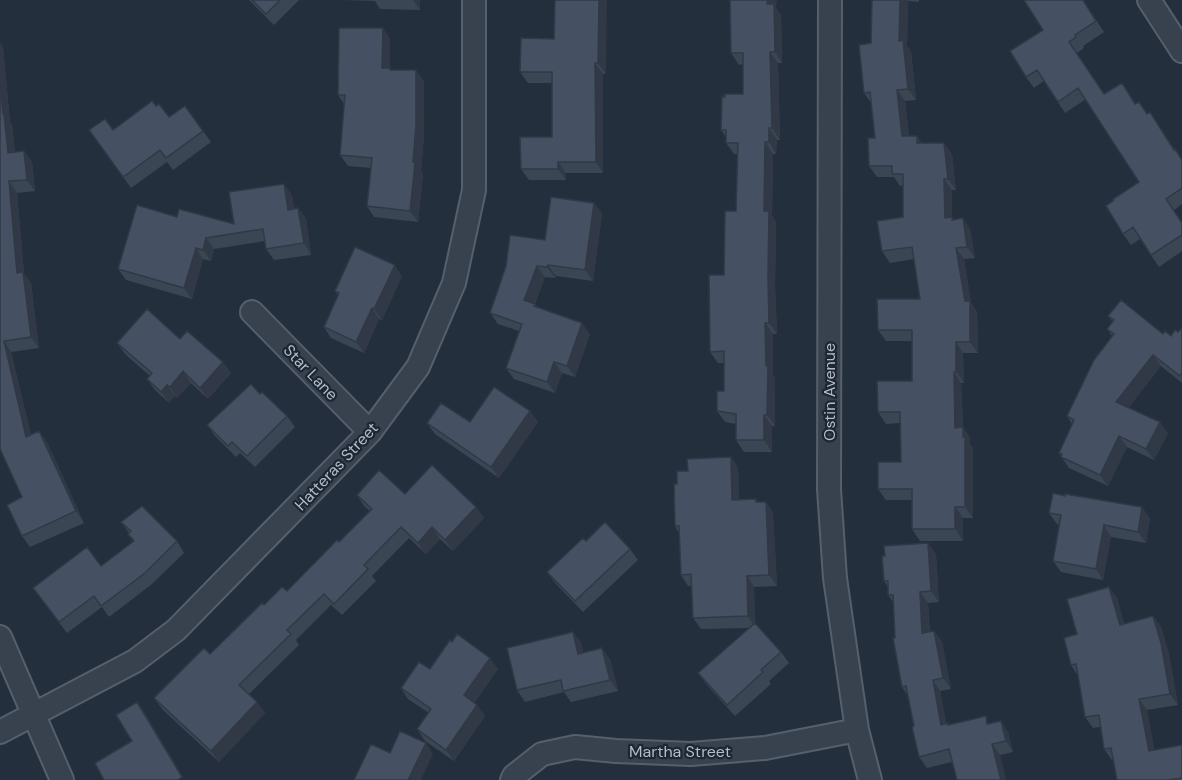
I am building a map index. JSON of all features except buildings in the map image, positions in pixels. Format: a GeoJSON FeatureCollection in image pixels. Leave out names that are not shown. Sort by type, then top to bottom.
{"type":"FeatureCollection","features":[{"type":"Feature","properties":{"kind":"street","name":"Hatteras Street"},"geometry":{"type":"LineString","coordinates":[[0,732],[135,661],[176,630],[370,432],[418,367],[454,283],[474,190],[474,0]]}},
{"type":"Feature","properties":{"kind":"street","name":"Ostin Avenue"},"geometry":{"type":"LineString","coordinates":[[830,0],[829,489],[835,578],[857,730],[870,780]]}},
{"type":"Feature","properties":{"kind":"street"},"geometry":{"type":"LineString","coordinates":[[1149,0],[1182,51]]}},
{"type":"Feature","properties":{"kind":"street","name":"Star Lane"},"geometry":{"type":"LineString","coordinates":[[252,312],[370,432]]}},
{"type":"Feature","properties":{"kind":"street"},"geometry":{"type":"LineString","coordinates":[[0,637],[62,780]]}},
{"type":"Feature","properties":{"kind":"street","name":"Martha Street"},"geometry":{"type":"LineString","coordinates":[[512,780],[542,754],[575,747],[691,754],[765,748],[857,730]]}}]}
